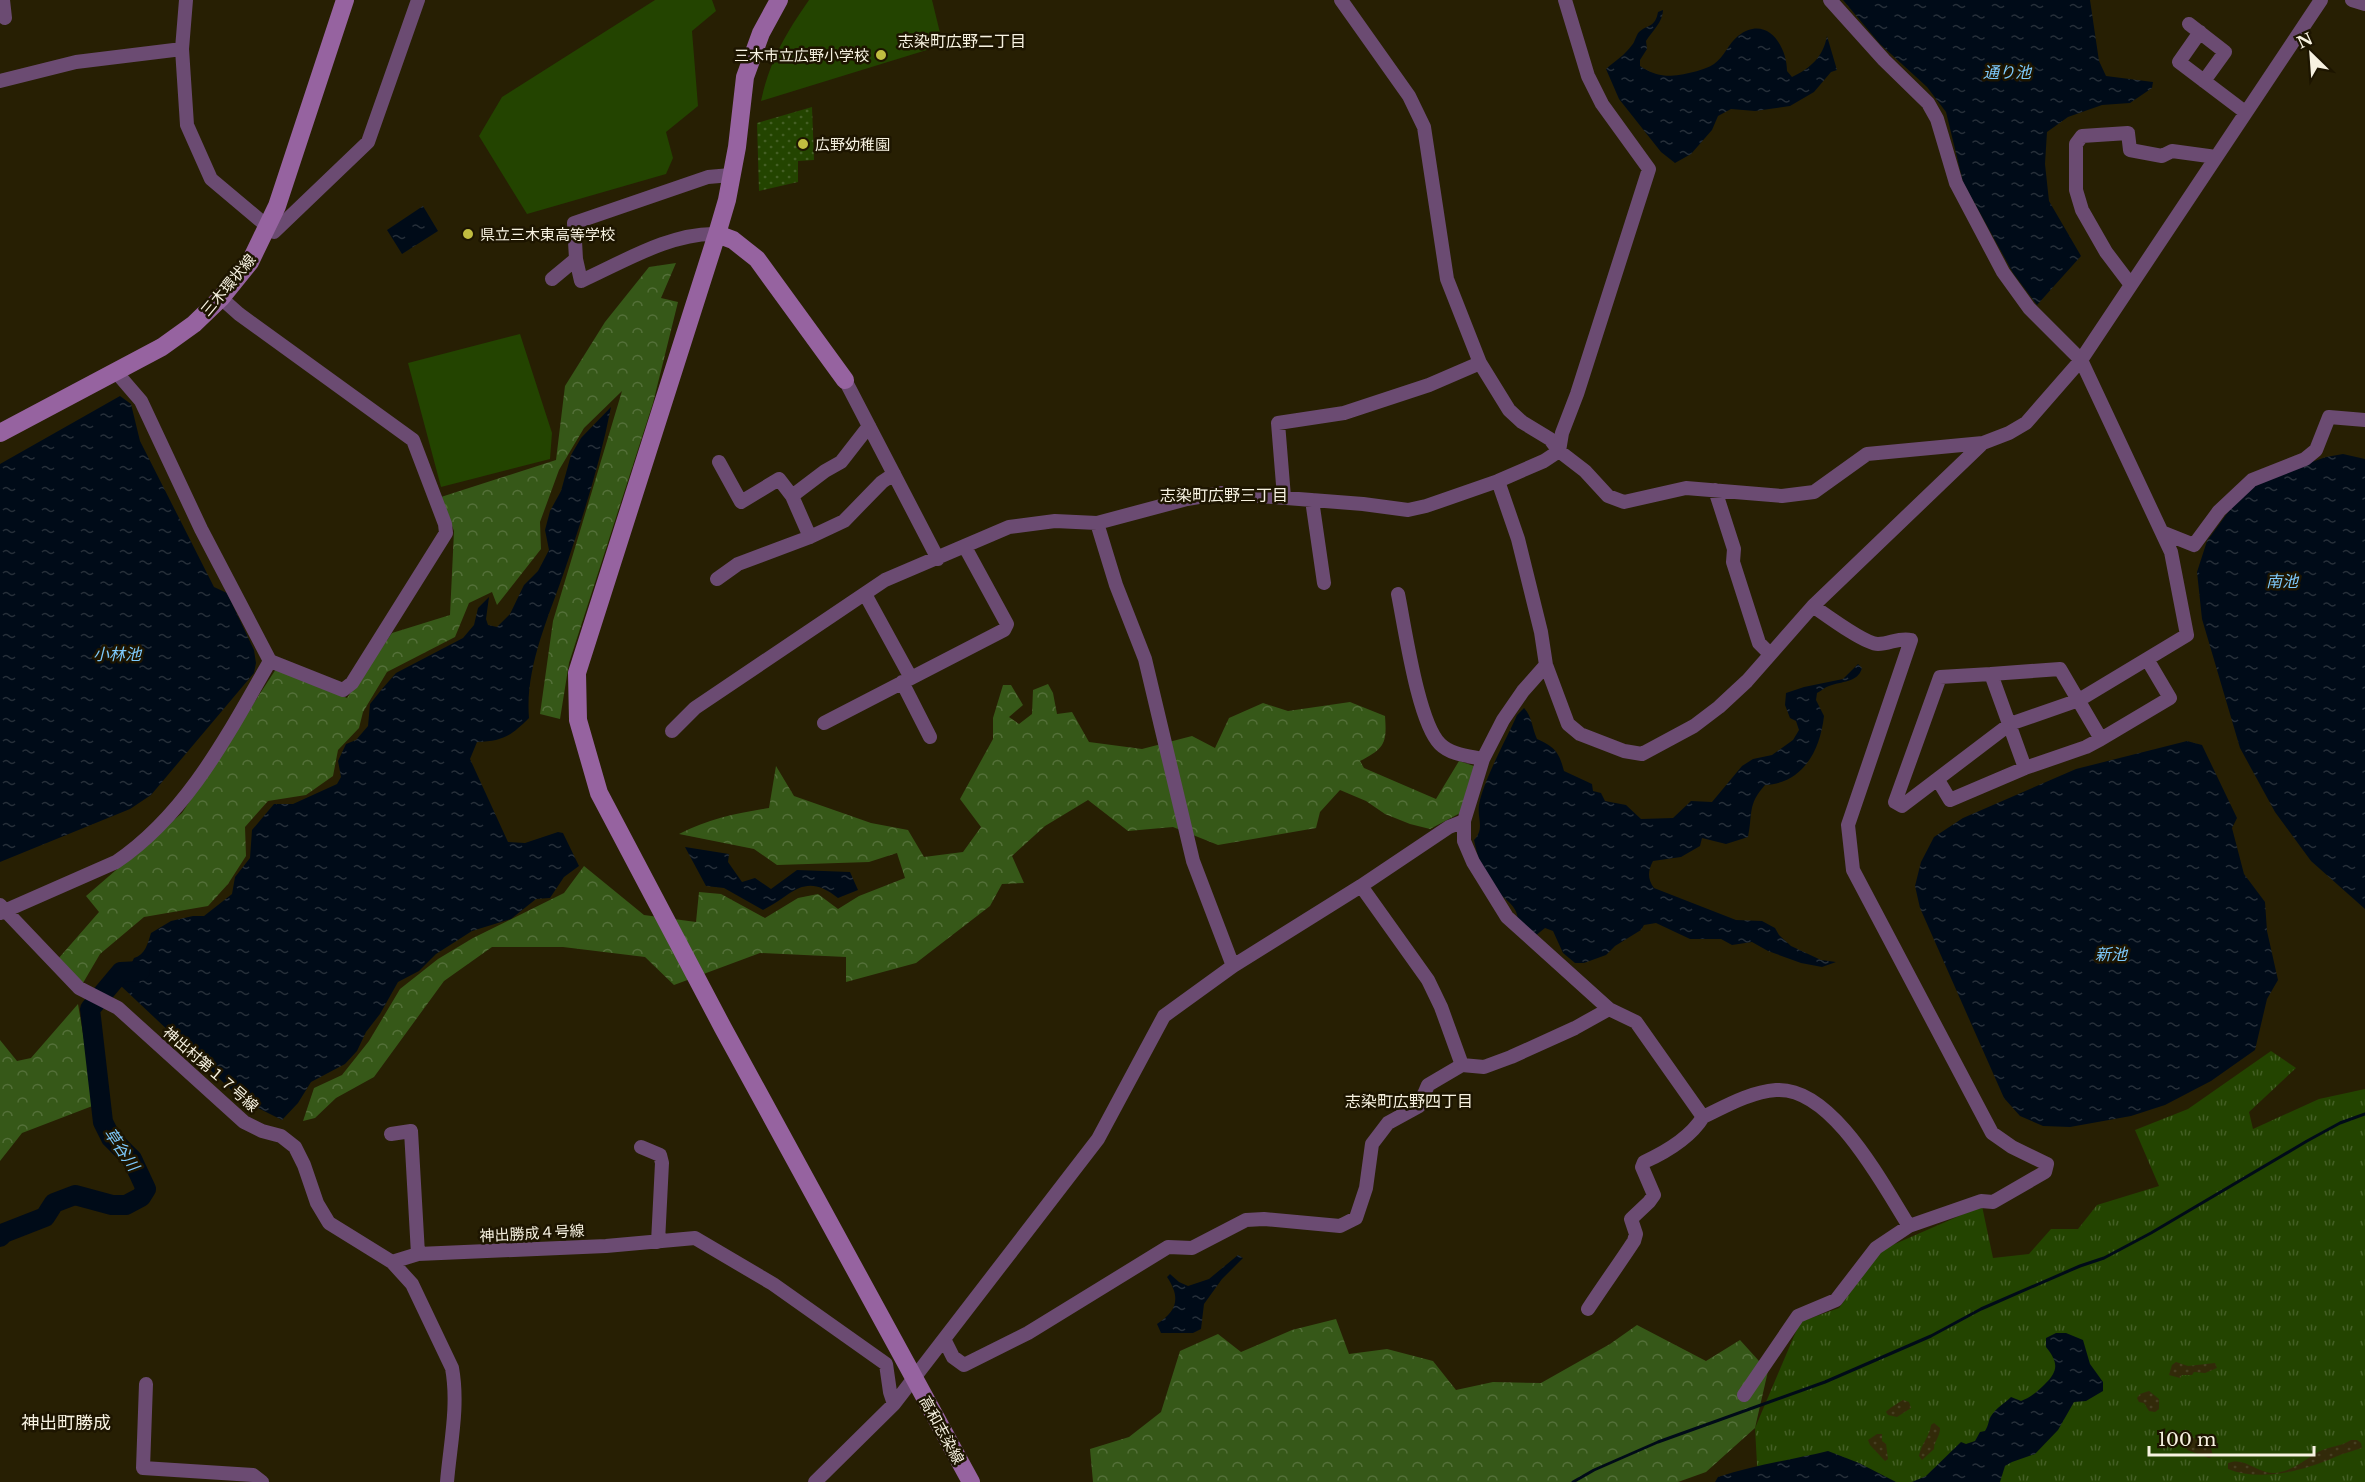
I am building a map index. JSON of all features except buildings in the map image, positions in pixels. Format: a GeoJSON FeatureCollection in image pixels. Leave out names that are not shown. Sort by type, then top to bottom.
{"type":"FeatureCollection","features":[{"type":"Feature","properties":{"kind":"street"},"geometry":{"type":"LineString","coordinates":[[3,0],[4,18]]}},
{"type":"Feature","properties":{"kind":"street"},"geometry":{"type":"LineString","coordinates":[[186,0],[182,49],[187,125],[211,179],[267,229],[274,232],[368,142],[418,0]]}},
{"type":"Feature","properties":{"kind":"street","name":"三木環状線"},"geometry":{"type":"LineString","coordinates":[[0,433],[162,347],[194,324],[221,298],[250,262],[267,229],[289,172],[345,0]]}},
{"type":"Feature","properties":{"kind":"street","name":"高和志染線"},"geometry":{"type":"LineString","coordinates":[[779,0],[761,33],[745,77],[731,175],[717,234],[577,673],[578,720],[599,793],[723,1028],[971,1482]]}},
{"type":"Feature","properties":{"kind":"street"},"geometry":{"type":"LineString","coordinates":[[1341,0],[1409,96],[1424,126],[1448,279],[1480,363],[1509,410],[1522,422],[1550,439],[1559,451],[1585,471],[1608,496],[1624,502],[1686,488],[1782,496],[1814,492],[1867,454],[1983,443],[2008,434],[2026,423],[2081,360],[2321,0]]}},
{"type":"Feature","properties":{"kind":"street"},"geometry":{"type":"LineString","coordinates":[[672,731],[695,708],[885,580],[1009,528],[1054,520],[1097,523],[1187,499],[1222,493],[1408,510],[1498,481],[1544,461],[1559,451],[1562,433],[1577,394],[1649,169],[1602,104],[1588,76],[1565,0]]}},
{"type":"Feature","properties":{"kind":"street"},"geometry":{"type":"LineString","coordinates":[[1830,0],[1884,60],[1928,103],[1937,119],[1956,183],[2003,272],[2029,308],[2081,360],[2164,533],[2171,552],[2187,635],[2079,700],[2010,724],[1978,746],[1938,780],[1902,806],[1895,802],[1940,677],[2060,669],[2079,700],[2101,739]]}},
{"type":"Feature","properties":{"kind":"street"},"geometry":{"type":"LineString","coordinates":[[2352,0],[2365,4]]}},
{"type":"Feature","properties":{"kind":"street"},"geometry":{"type":"LineString","coordinates":[[2204,81],[2225,52],[2194,28],[2179,62],[2204,81],[2245,112]]}},
{"type":"Feature","properties":{"kind":"street"},"geometry":{"type":"LineString","coordinates":[[0,81],[76,62],[182,49]]}},
{"type":"Feature","properties":{"kind":"street"},"geometry":{"type":"LineString","coordinates":[[2131,285],[2106,252],[2082,210],[2076,190],[2076,144],[2082,136],[2128,133],[2130,150],[2162,156],[2172,151],[2216,156]]}},
{"type":"Feature","properties":{"kind":"street"},"geometry":{"type":"LineString","coordinates":[[731,175],[708,177],[574,223],[576,259],[582,281],[674,240],[702,233],[717,234],[733,240],[758,259],[845,380],[938,559]]}},
{"type":"Feature","properties":{"kind":"street"},"geometry":{"type":"LineString","coordinates":[[552,279],[576,259]]}},
{"type":"Feature","properties":{"kind":"street"},"geometry":{"type":"LineString","coordinates":[[116,372],[141,401],[201,529],[270,661],[343,690],[352,683],[446,533],[445,524],[413,440],[239,314],[221,298]]}},
{"type":"Feature","properties":{"kind":"street"},"geometry":{"type":"LineString","coordinates":[[1284,497],[1278,423],[1344,413],[1428,385],[1480,363]]}},
{"type":"Feature","properties":{"kind":"street"},"geometry":{"type":"LineString","coordinates":[[2164,533],[2194,545],[2219,511],[2252,480],[2305,459],[2316,450],[2330,417],[2365,420]]}},
{"type":"Feature","properties":{"kind":"street"},"geometry":{"type":"LineString","coordinates":[[792,495],[841,462],[869,426]]}},
{"type":"Feature","properties":{"kind":"street"},"geometry":{"type":"LineString","coordinates":[[1498,481],[1518,538],[1541,632],[1546,665],[1568,724],[1580,734],[1624,751],[1642,754],[1694,726],[1748,681],[1813,606],[1983,443]]}},
{"type":"Feature","properties":{"kind":"street"},"geometry":{"type":"LineString","coordinates":[[719,462],[741,502],[779,479],[792,495],[810,537]]}},
{"type":"Feature","properties":{"kind":"street"},"geometry":{"type":"LineString","coordinates":[[717,579],[738,564],[810,537],[844,521],[882,482],[894,474]]}},
{"type":"Feature","properties":{"kind":"street"},"geometry":{"type":"LineString","coordinates":[[1715,490],[1734,549],[1733,562],[1759,643],[1770,654]]}},
{"type":"Feature","properties":{"kind":"street"},"geometry":{"type":"LineString","coordinates":[[1312,500],[1324,583]]}},
{"type":"Feature","properties":{"kind":"street"},"geometry":{"type":"LineString","coordinates":[[1097,523],[1116,585],[1145,659],[1193,861],[1233,966]]}},
{"type":"Feature","properties":{"kind":"street"},"geometry":{"type":"LineString","coordinates":[[824,723],[1004,630],[1007,624],[965,547]]}},
{"type":"Feature","properties":{"kind":"street"},"geometry":{"type":"LineString","coordinates":[[864,594],[906,680],[930,737]]}},
{"type":"Feature","properties":{"kind":"street"},"geometry":{"type":"LineString","coordinates":[[1398,594],[1422,712],[1439,744],[1453,753],[1483,759]]}},
{"type":"Feature","properties":{"kind":"street"},"geometry":{"type":"LineString","coordinates":[[1744,1395],[1798,1316],[1836,1300],[1876,1248],[1909,1226],[1981,1201],[1994,1202],[2045,1172],[2048,1164],[2012,1148],[1992,1133],[1853,870],[1848,825],[1911,640],[1904,638],[1878,644],[1868,641],[1813,606]]}},
{"type":"Feature","properties":{"kind":"street"},"geometry":{"type":"LineString","coordinates":[[1938,780],[1950,800],[2101,739],[2170,699],[2147,659]]}},
{"type":"Feature","properties":{"kind":"street"},"geometry":{"type":"LineString","coordinates":[[2,909],[116,862],[133,850],[180,805],[226,737],[270,661]]}},
{"type":"Feature","properties":{"kind":"street"},"geometry":{"type":"LineString","coordinates":[[1546,665],[1523,691],[1503,720],[1483,759],[1464,821],[1464,841],[1473,862],[1506,917],[1609,1009],[1636,1022],[1703,1117]]}},
{"type":"Feature","properties":{"kind":"street"},"geometry":{"type":"LineString","coordinates":[[1991,674],[2025,768]]}},
{"type":"Feature","properties":{"kind":"street"},"geometry":{"type":"LineString","coordinates":[[815,1482],[831,1469],[894,1404],[1098,1139],[1164,1016],[1233,966],[1361,886],[1449,827],[1464,821]]}},
{"type":"Feature","properties":{"kind":"street"},"geometry":{"type":"LineString","coordinates":[[1361,886],[1428,980],[1441,1007],[1462,1065]]}},
{"type":"Feature","properties":{"kind":"street","name":"神出村第１７号線"},"geometry":{"type":"LineString","coordinates":[[2,909],[79,988],[118,1008],[244,1122],[262,1131],[281,1136],[295,1147],[317,1203],[329,1223],[392,1262],[412,1284],[452,1368],[453,1426],[446,1482]]}},
{"type":"Feature","properties":{"kind":"street"},"geometry":{"type":"LineString","coordinates":[[944,1340],[953,1358],[964,1365],[1028,1333],[1168,1247],[1192,1248],[1246,1220],[1264,1219],[1340,1226],[1356,1218],[1366,1188],[1372,1144],[1388,1123],[1419,1106],[1428,1085],[1462,1065],[1484,1067],[1511,1057],[1575,1028],[1609,1009]]}},
{"type":"Feature","properties":{"kind":"street"},"geometry":{"type":"LineString","coordinates":[[1588,1309],[1634,1241],[1636,1234],[1631,1219],[1654,1195],[1642,1167],[1644,1162],[1663,1153],[1682,1139],[1703,1117],[1758,1093],[1778,1090],[1796,1093],[1812,1101],[1837,1120],[1854,1140],[1909,1226]]}},
{"type":"Feature","properties":{"kind":"street"},"geometry":{"type":"LineString","coordinates":[[391,1134],[411,1131],[418,1254]]}},
{"type":"Feature","properties":{"kind":"street"},"geometry":{"type":"LineString","coordinates":[[641,1148],[660,1155],[662,1162],[658,1242]]}},
{"type":"Feature","properties":{"kind":"street","name":"神出勝成４号線"},"geometry":{"type":"LineString","coordinates":[[392,1262],[418,1254],[529,1250],[695,1238],[773,1284],[886,1364],[894,1404]]}},
{"type":"Feature","properties":{"kind":"street"},"geometry":{"type":"LineString","coordinates":[[146,1384],[143,1468],[253,1475],[262,1482]]}},
{"type":"Feature","properties":{"kind":"street"},"geometry":{"type":"LineString","coordinates":[[831,1469],[837,1482]]}},
{"type":"Feature","properties":{"kind":"street"},"geometry":{"type":"LineString","coordinates":[[446,1482],[456,1482]]}},
{"type":"Feature","properties":{"kind":"green space"},"geometry":{"type":"Polygon","coordinates":[[[655,0],[712,0],[716,11],[692,31],[698,106],[666,132],[673,158],[666,174],[527,214],[479,136],[502,97],[655,0]]]}},
{"type":"Feature","properties":{"kind":"green space"},"geometry":{"type":"Polygon","coordinates":[[[809,0],[932,0],[943,45],[761,101],[769,73],[780,48],[809,0]]]}},
{"type":"Feature","properties":{"kind":"green space"},"geometry":{"type":"Polygon","coordinates":[[[812,107],[814,160],[798,161],[798,182],[759,191],[757,123],[812,107]]]}},
{"type":"Feature","properties":{"kind":"green space"},"geometry":{"type":"Polygon","coordinates":[[[676,263],[661,298],[678,302],[653,403],[569,663],[560,719],[540,714],[553,621],[622,391],[584,428],[559,470],[540,522],[541,549],[497,605],[492,592],[469,603],[455,637],[387,672],[363,712],[359,728],[338,750],[333,776],[306,795],[268,801],[245,827],[246,856],[228,884],[208,906],[144,917],[100,954],[83,983],[58,959],[99,912],[86,896],[182,813],[276,669],[347,698],[392,633],[450,615],[454,531],[441,497],[556,460],[565,386],[605,322],[649,267],[676,263]]]}},
{"type":"Feature","properties":{"kind":"green space"},"geometry":{"type":"Polygon","coordinates":[[[520,334],[552,433],[550,459],[441,487],[408,363],[520,334]]]}},
{"type":"Feature","properties":{"kind":"green space"},"geometry":{"type":"Polygon","coordinates":[[[1048,684],[1053,693],[1057,714],[1072,712],[1089,742],[1142,749],[1192,736],[1215,748],[1229,718],[1263,703],[1288,711],[1350,702],[1385,716],[1383,744],[1360,761],[1364,768],[1436,799],[1459,761],[1477,767],[1464,811],[1430,829],[1385,814],[1366,801],[1340,790],[1320,812],[1316,828],[1218,845],[1173,827],[1128,831],[1088,800],[1045,826],[1012,856],[1024,883],[1002,884],[990,906],[916,963],[846,982],[846,957],[760,953],[674,985],[645,957],[563,947],[492,947],[444,981],[374,1077],[336,1098],[315,1118],[303,1121],[314,1088],[342,1075],[369,1041],[400,989],[438,959],[473,938],[564,893],[584,866],[644,915],[696,922],[699,892],[721,894],[765,918],[798,898],[818,894],[838,909],[859,896],[905,878],[897,853],[869,862],[777,865],[754,849],[679,834],[723,817],[769,808],[776,766],[794,796],[871,823],[908,830],[924,857],[963,852],[981,827],[960,799],[993,739],[993,718],[1003,685],[1011,685],[1023,705],[1009,717],[1019,724],[1032,714],[1033,690],[1048,684]]]}},
{"type":"Feature","properties":{"kind":"green space"},"geometry":{"type":"Polygon","coordinates":[[[78,1004],[95,1105],[22,1133],[0,1161],[0,1040],[17,1061],[31,1058],[78,1004]]]}},
{"type":"Feature","properties":{"kind":"green space"},"geometry":{"type":"Polygon","coordinates":[[[2271,1051],[2296,1068],[2249,1112],[2253,1129],[2319,1099],[2365,1089],[2365,1482],[1758,1482],[1755,1428],[1800,1322],[1839,1308],[1881,1250],[1982,1206],[1993,1258],[2029,1254],[2051,1229],[2078,1229],[2097,1205],[2159,1186],[2135,1130],[2188,1109],[2271,1051]]]}},
{"type":"Feature","properties":{"kind":"green space"},"geometry":{"type":"Polygon","coordinates":[[[1336,1319],[1349,1354],[1387,1349],[1433,1361],[1456,1390],[1493,1382],[1541,1383],[1610,1344],[1637,1325],[1706,1361],[1740,1340],[1768,1371],[1755,1428],[1706,1472],[1678,1482],[1093,1482],[1090,1449],[1129,1437],[1161,1412],[1180,1351],[1218,1334],[1241,1352],[1292,1330],[1336,1319]]]}},
{"type":"Feature","properties":{"kind":"sand"},"geometry":{"type":"Polygon","coordinates":[[[2176,1362],[2188,1366],[2215,1363],[2217,1368],[2205,1373],[2194,1372],[2192,1375],[2182,1375],[2180,1378],[2169,1375],[2172,1365],[2176,1362]]]}},
{"type":"Feature","properties":{"kind":"sand"},"geometry":{"type":"Polygon","coordinates":[[[2149,1391],[2159,1399],[2159,1409],[2155,1412],[2149,1411],[2137,1398],[2140,1394],[2149,1391]]]}},
{"type":"Feature","properties":{"kind":"sand"},"geometry":{"type":"Polygon","coordinates":[[[1903,1400],[1909,1402],[1911,1408],[1897,1417],[1888,1415],[1887,1411],[1903,1400]]]}},
{"type":"Feature","properties":{"kind":"sand"},"geometry":{"type":"Polygon","coordinates":[[[1934,1423],[1940,1428],[1939,1434],[1934,1449],[1922,1460],[1919,1456],[1920,1452],[1931,1425],[1934,1423]]]}},
{"type":"Feature","properties":{"kind":"sand"},"geometry":{"type":"Polygon","coordinates":[[[1877,1434],[1882,1434],[1882,1441],[1886,1444],[1888,1459],[1885,1461],[1868,1440],[1877,1434]]]}},
{"type":"Feature","properties":{"kind":"sand"},"geometry":{"type":"Polygon","coordinates":[[[2193,1437],[2200,1444],[2211,1448],[2213,1456],[2209,1458],[2187,1450],[2185,1439],[2193,1437]]]}},
{"type":"Feature","properties":{"kind":"sand"},"geometry":{"type":"Polygon","coordinates":[[[2357,1440],[2361,1443],[2362,1448],[2309,1467],[2268,1475],[2254,1475],[2228,1469],[2228,1463],[2234,1461],[2246,1463],[2269,1473],[2282,1472],[2320,1451],[2357,1440]]]}},
{"type":"Feature","properties":{"kind":"water","name":"通り池"},"geometry":{"type":"Polygon","coordinates":[[[1843,0],[2090,0],[2099,61],[2106,76],[2153,82],[2152,88],[2130,103],[2102,105],[2068,117],[2047,132],[2045,164],[2049,201],[2081,256],[2037,305],[2013,273],[1963,182],[1946,112],[1927,87],[1880,44],[1843,0]]]}},
{"type":"Feature","properties":{"kind":"water"},"geometry":{"type":"Polygon","coordinates":[[[1663,10],[1659,22],[1646,41],[1647,49],[1640,60],[1640,66],[1656,74],[1680,75],[1709,67],[1718,61],[1738,36],[1748,30],[1757,29],[1766,31],[1779,43],[1787,71],[1792,77],[1815,61],[1823,50],[1827,36],[1837,70],[1831,72],[1814,92],[1790,106],[1755,111],[1731,109],[1718,116],[1712,130],[1691,154],[1675,163],[1661,152],[1619,99],[1606,69],[1626,52],[1639,32],[1653,23],[1658,12],[1663,10]]]}},
{"type":"Feature","properties":{"kind":"water"},"geometry":{"type":"Polygon","coordinates":[[[423,206],[438,231],[402,254],[387,230],[423,206]]]}},
{"type":"Feature","properties":{"kind":"water","name":"小林池"},"geometry":{"type":"Polygon","coordinates":[[[120,396],[131,404],[140,441],[214,587],[227,593],[254,650],[256,663],[254,673],[151,795],[130,809],[0,862],[0,464],[120,396]]]}},
{"type":"Feature","properties":{"kind":"water"},"geometry":{"type":"Polygon","coordinates":[[[611,407],[602,450],[584,513],[538,645],[530,681],[529,718],[506,736],[477,742],[470,759],[508,842],[525,843],[558,832],[563,833],[579,866],[564,877],[550,898],[536,899],[511,919],[472,931],[436,954],[419,971],[398,982],[380,1014],[366,1032],[357,1051],[345,1064],[311,1082],[298,1103],[282,1120],[242,1100],[121,986],[134,958],[141,954],[151,933],[171,921],[204,916],[232,894],[235,877],[250,858],[252,830],[274,804],[293,804],[337,784],[341,777],[338,761],[346,744],[356,740],[368,726],[370,704],[396,673],[463,638],[474,625],[478,608],[489,597],[486,619],[488,625],[497,627],[510,614],[524,585],[538,571],[549,550],[545,530],[550,511],[561,491],[571,455],[581,438],[611,407]]]}},
{"type":"Feature","properties":{"kind":"water","name":"南池"},"geometry":{"type":"Polygon","coordinates":[[[2343,454],[2365,459],[2365,909],[2311,861],[2275,812],[2240,748],[2202,619],[2197,572],[2207,541],[2234,504],[2261,480],[2326,457],[2343,454]]]}},
{"type":"Feature","properties":{"kind":"water"},"geometry":{"type":"Polygon","coordinates":[[[1858,664],[1862,668],[1853,679],[1817,693],[1816,700],[1824,716],[1814,753],[1799,772],[1778,783],[1765,785],[1759,792],[1753,804],[1748,837],[1726,844],[1702,838],[1700,846],[1681,857],[1653,861],[1649,874],[1654,888],[1736,920],[1762,921],[1775,928],[1791,946],[1821,960],[1836,962],[1822,967],[1801,963],[1768,951],[1752,942],[1732,945],[1721,939],[1690,939],[1656,923],[1644,925],[1641,930],[1615,946],[1606,955],[1584,963],[1575,963],[1563,953],[1553,931],[1545,928],[1535,936],[1518,920],[1512,905],[1485,876],[1474,840],[1480,828],[1481,795],[1517,715],[1524,708],[1537,739],[1555,751],[1564,771],[1592,784],[1593,791],[1601,793],[1605,801],[1626,805],[1641,819],[1673,818],[1691,801],[1712,802],[1742,766],[1753,759],[1772,755],[1793,740],[1799,730],[1796,721],[1790,718],[1785,705],[1786,693],[1843,679],[1858,664]]]}},
{"type":"Feature","properties":{"kind":"water","name":"新池"},"geometry":{"type":"Polygon","coordinates":[[[2187,741],[2202,745],[2237,818],[2232,828],[2244,874],[2265,902],[2267,931],[2278,980],[2267,999],[2255,1050],[2211,1081],[2165,1105],[2131,1116],[2070,1127],[2043,1126],[2020,1116],[2004,1098],[1920,908],[1915,886],[1921,862],[1934,837],[1963,818],[2076,769],[2187,741]]]}},
{"type":"Feature","properties":{"kind":"water"},"geometry":{"type":"Polygon","coordinates":[[[685,847],[729,854],[728,862],[742,882],[755,878],[771,889],[797,870],[850,872],[858,890],[838,898],[816,886],[807,886],[791,892],[763,910],[724,888],[706,886],[685,847]]]}},
{"type":"Feature","properties":{"kind":"water"},"geometry":{"type":"Polygon","coordinates":[[[1238,1255],[1243,1258],[1222,1279],[1204,1304],[1201,1329],[1193,1333],[1161,1333],[1157,1324],[1169,1314],[1175,1303],[1174,1291],[1167,1277],[1170,1274],[1188,1286],[1209,1279],[1238,1255]]]}},
{"type":"Feature","properties":{"kind":"water"},"geometry":{"type":"Polygon","coordinates":[[[2056,1333],[2066,1333],[2083,1340],[2090,1364],[2103,1382],[2103,1391],[2086,1401],[2074,1402],[2058,1430],[2035,1454],[2005,1466],[2000,1482],[1912,1482],[1926,1476],[1961,1442],[1966,1444],[1975,1441],[1980,1432],[1985,1431],[1993,1413],[2011,1397],[2021,1401],[2034,1394],[2045,1384],[2055,1370],[2055,1362],[2046,1347],[2046,1338],[2056,1333]]]}},
{"type":"Feature","properties":{"kind":"water"},"geometry":{"type":"Polygon","coordinates":[[[1828,1451],[1859,1463],[1896,1482],[1715,1482],[1718,1477],[1732,1473],[1828,1451]]]}},
{"type":"Feature","properties":{"kind":"waterway","name":"草谷川"},"geometry":{"type":"LineString","coordinates":[[0,1237],[4,1233],[45,1217],[54,1203],[75,1195],[112,1205],[126,1205],[141,1197],[146,1189],[132,1159],[111,1138],[103,1122],[90,1009],[121,972],[140,971]]}},
{"type":"Feature","properties":{"kind":"waterway"},"geometry":{"type":"LineString","coordinates":[[1573,1482],[1594,1470],[1658,1442],[1825,1382],[1931,1336],[1981,1309],[2080,1266],[2104,1258],[2151,1233],[2307,1141],[2340,1123],[2365,1114]]}},
{"type":"Feature","properties":{"kind":"place","name":"三木市立広野小学校"},"geometry":{"type":"Point","coordinates":[881,55]}},
{"type":"Feature","properties":{"kind":"place","name":"広野幼稚園"},"geometry":{"type":"Point","coordinates":[803,144]}},
{"type":"Feature","properties":{"kind":"place","name":"県立三木東高等学校"},"geometry":{"type":"Point","coordinates":[468,234]}},
{"type":"Feature","properties":{"kind":"district","name":"志染町広野二丁目"},"geometry":{"type":"Point","coordinates":[962,41]}},
{"type":"Feature","properties":{"kind":"district","name":"志染町広野三丁目"},"geometry":{"type":"Point","coordinates":[1224,495]}},
{"type":"Feature","properties":{"kind":"district","name":"志染町広野四丁目"},"geometry":{"type":"Point","coordinates":[1409,1101]}},
{"type":"Feature","properties":{"kind":"district","name":"神出町勝成"},"geometry":{"type":"Point","coordinates":[66,1423]}}]}
